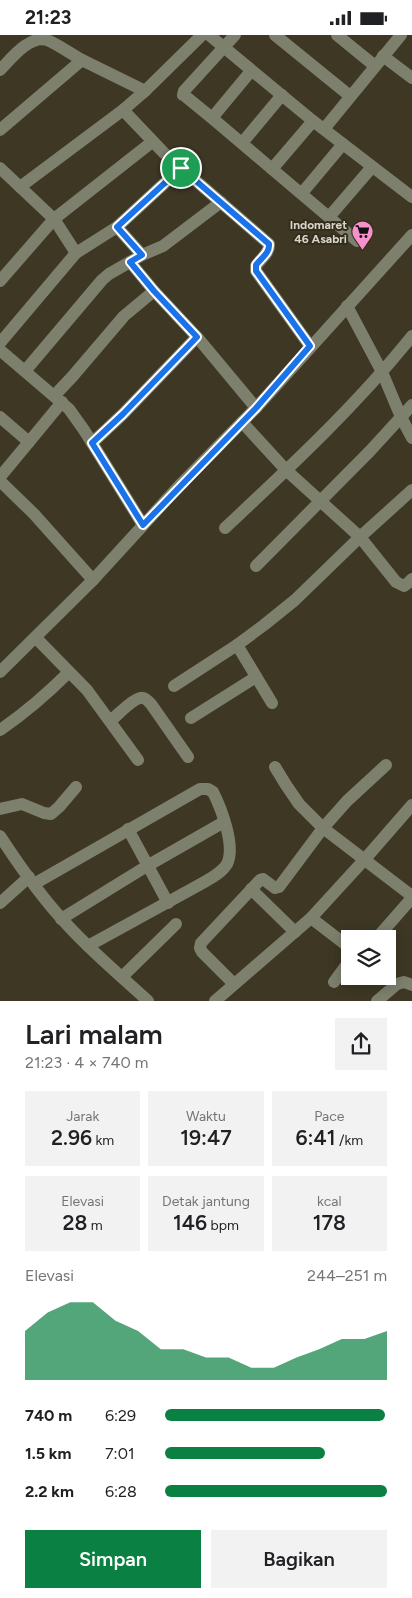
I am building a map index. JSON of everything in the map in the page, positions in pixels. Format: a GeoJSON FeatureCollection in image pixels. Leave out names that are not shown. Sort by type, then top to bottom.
{"type":"FeatureCollection","features":[{"type":"Feature","properties":{"kind":"street"},"geometry":{"type":"LineString","coordinates":[[20,187],[123,110],[202,35]]}},
{"type":"Feature","properties":{"kind":"street"},"geometry":{"type":"LineString","coordinates":[[209,35],[313,121],[412,197]]}},
{"type":"Feature","properties":{"kind":"street"},"geometry":{"type":"LineString","coordinates":[[235,35],[183,93],[357,241]]}},
{"type":"Feature","properties":{"kind":"street"},"geometry":{"type":"LineString","coordinates":[[274,35],[350,96]]}},
{"type":"Feature","properties":{"kind":"street"},"geometry":{"type":"LineString","coordinates":[[337,35],[375,67]]}},
{"type":"Feature","properties":{"kind":"street"},"geometry":{"type":"LineString","coordinates":[[324,129],[399,35]]}},
{"type":"Feature","properties":{"kind":"street"},"geometry":{"type":"LineString","coordinates":[[0,70],[28,43],[38,39],[48,40],[82,60],[145,91]]}},
{"type":"Feature","properties":{"kind":"street"},"geometry":{"type":"LineString","coordinates":[[383,56],[412,78]]}},
{"type":"Feature","properties":{"kind":"street"},"geometry":{"type":"LineString","coordinates":[[0,130],[82,60]]}},
{"type":"Feature","properties":{"kind":"street"},"geometry":{"type":"LineString","coordinates":[[212,117],[251,71]]}},
{"type":"Feature","properties":{"kind":"street"},"geometry":{"type":"LineString","coordinates":[[242,143],[282,95]]}},
{"type":"Feature","properties":{"kind":"street"},"geometry":{"type":"LineString","coordinates":[[123,110],[152,142],[269,244],[267,252],[256,265],[256,271],[310,346]]}},
{"type":"Feature","properties":{"kind":"street"},"geometry":{"type":"LineString","coordinates":[[272,169],[313,121]]}},
{"type":"Feature","properties":{"kind":"street"},"geometry":{"type":"LineString","coordinates":[[0,281],[54,219],[152,142]]}},
{"type":"Feature","properties":{"kind":"street"},"geometry":{"type":"LineString","coordinates":[[302,193],[342,144]]}},
{"type":"Feature","properties":{"kind":"street"},"geometry":{"type":"LineString","coordinates":[[329,217],[372,167]]}},
{"type":"Feature","properties":{"kind":"street"},"geometry":{"type":"LineString","coordinates":[[0,168],[54,219],[76,253]]}},
{"type":"Feature","properties":{"kind":"street"},"geometry":{"type":"LineString","coordinates":[[0,343],[76,253],[117,227],[181,168]]}},
{"type":"Feature","properties":{"kind":"street"},"geometry":{"type":"LineString","coordinates":[[25,371],[93,289],[109,275],[142,255],[162,246],[221,202]]}},
{"type":"Feature","properties":{"kind":"street"},"geometry":{"type":"LineString","coordinates":[[117,227],[142,255]]}},
{"type":"Feature","properties":{"kind":"street"},"geometry":{"type":"LineString","coordinates":[[0,672],[93,580],[143,525],[242,423],[412,235]]}},
{"type":"Feature","properties":{"kind":"street"},"geometry":{"type":"LineString","coordinates":[[130,262],[197,337],[256,408]]}},
{"type":"Feature","properties":{"kind":"street"},"geometry":{"type":"LineString","coordinates":[[93,580],[0,479],[29,442],[72,377],[124,316],[154,291]]}},
{"type":"Feature","properties":{"kind":"street"},"geometry":{"type":"LineString","coordinates":[[347,306],[382,372],[412,438]]}},
{"type":"Feature","properties":{"kind":"street"},"geometry":{"type":"LineString","coordinates":[[224,528],[286,470],[382,372],[412,336]]}},
{"type":"Feature","properties":{"kind":"street"},"geometry":{"type":"LineString","coordinates":[[92,443],[123,414],[197,337]]}},
{"type":"Feature","properties":{"kind":"street"},"geometry":{"type":"LineString","coordinates":[[0,350],[74,415],[143,525]]}},
{"type":"Feature","properties":{"kind":"street"},"geometry":{"type":"LineString","coordinates":[[256,566],[412,405]]}},
{"type":"Feature","properties":{"kind":"street"},"geometry":{"type":"LineString","coordinates":[[0,417],[29,442]]}},
{"type":"Feature","properties":{"kind":"street"},"geometry":{"type":"LineString","coordinates":[[242,423],[286,470],[360,537],[396,582],[404,585],[412,579]]}},
{"type":"Feature","properties":{"kind":"street"},"geometry":{"type":"LineString","coordinates":[[174,686],[237,645],[295,600],[412,490]]}},
{"type":"Feature","properties":{"kind":"street"},"geometry":{"type":"LineString","coordinates":[[36,638],[86,689],[138,760]]}},
{"type":"Feature","properties":{"kind":"street"},"geometry":{"type":"LineString","coordinates":[[237,645],[272,703]]}},
{"type":"Feature","properties":{"kind":"street"},"geometry":{"type":"LineString","coordinates":[[0,730],[24,714],[69,672]]}},
{"type":"Feature","properties":{"kind":"street"},"geometry":{"type":"LineString","coordinates":[[191,718],[256,677]]}},
{"type":"Feature","properties":{"kind":"street"},"geometry":{"type":"LineString","coordinates":[[110,721],[133,702],[140,698],[146,699],[188,757]]}},
{"type":"Feature","properties":{"kind":"street"},"geometry":{"type":"LineString","coordinates":[[234,984],[200,948],[204,939],[251,889],[263,879],[275,888],[279,887],[323,828],[347,801],[386,765]]}},
{"type":"Feature","properties":{"kind":"street"},"geometry":{"type":"LineString","coordinates":[[275,767],[299,804],[323,828],[412,897],[384,930]]}},
{"type":"Feature","properties":{"kind":"street"},"geometry":{"type":"LineString","coordinates":[[0,809],[22,804],[51,814],[76,787]]}},
{"type":"Feature","properties":{"kind":"street"},"geometry":{"type":"LineString","coordinates":[[0,903],[32,881],[204,788],[213,792],[229,836],[229,857],[226,865],[216,875],[88,946]]}},
{"type":"Feature","properties":{"kind":"street"},"geometry":{"type":"LineString","coordinates":[[215,1001],[310,918],[412,805]]}},
{"type":"Feature","properties":{"kind":"street"},"geometry":{"type":"LineString","coordinates":[[61,919],[147,866],[224,823]]}},
{"type":"Feature","properties":{"kind":"street"},"geometry":{"type":"LineString","coordinates":[[128,829],[168,903]]}},
{"type":"Feature","properties":{"kind":"street"},"geometry":{"type":"LineString","coordinates":[[0,836],[61,919],[148,1001]]}},
{"type":"Feature","properties":{"kind":"street"},"geometry":{"type":"LineString","coordinates":[[0,860],[11,852]]}},
{"type":"Feature","properties":{"kind":"street"},"geometry":{"type":"LineString","coordinates":[[251,889],[295,932]]}},
{"type":"Feature","properties":{"kind":"street"},"geometry":{"type":"LineString","coordinates":[[310,918],[341,941]]}},
{"type":"Feature","properties":{"kind":"street"},"geometry":{"type":"LineString","coordinates":[[122,977],[176,925]]}},
{"type":"Feature","properties":{"kind":"street"},"geometry":{"type":"LineString","coordinates":[[334,982],[341,972]]}},
{"type":"Feature","properties":{"kind":"street"},"geometry":{"type":"LineString","coordinates":[[377,1001],[397,984],[404,981],[412,985]]}},
{"type":"Feature","properties":{"kind":"place","name":"Indomaret 46 Asabri"},"geometry":{"type":"Point","coordinates":[363,251]}},
{"type":"Feature","properties":{"kind":"route"},"geometry":{"type":"LineString","coordinates":[[181,168],[269,244],[267,252],[256,265],[256,271],[310,346],[256,408],[143,525],[92,443],[123,414],[197,337],[130,262],[142,255],[117,227],[181,168]]}}]}
